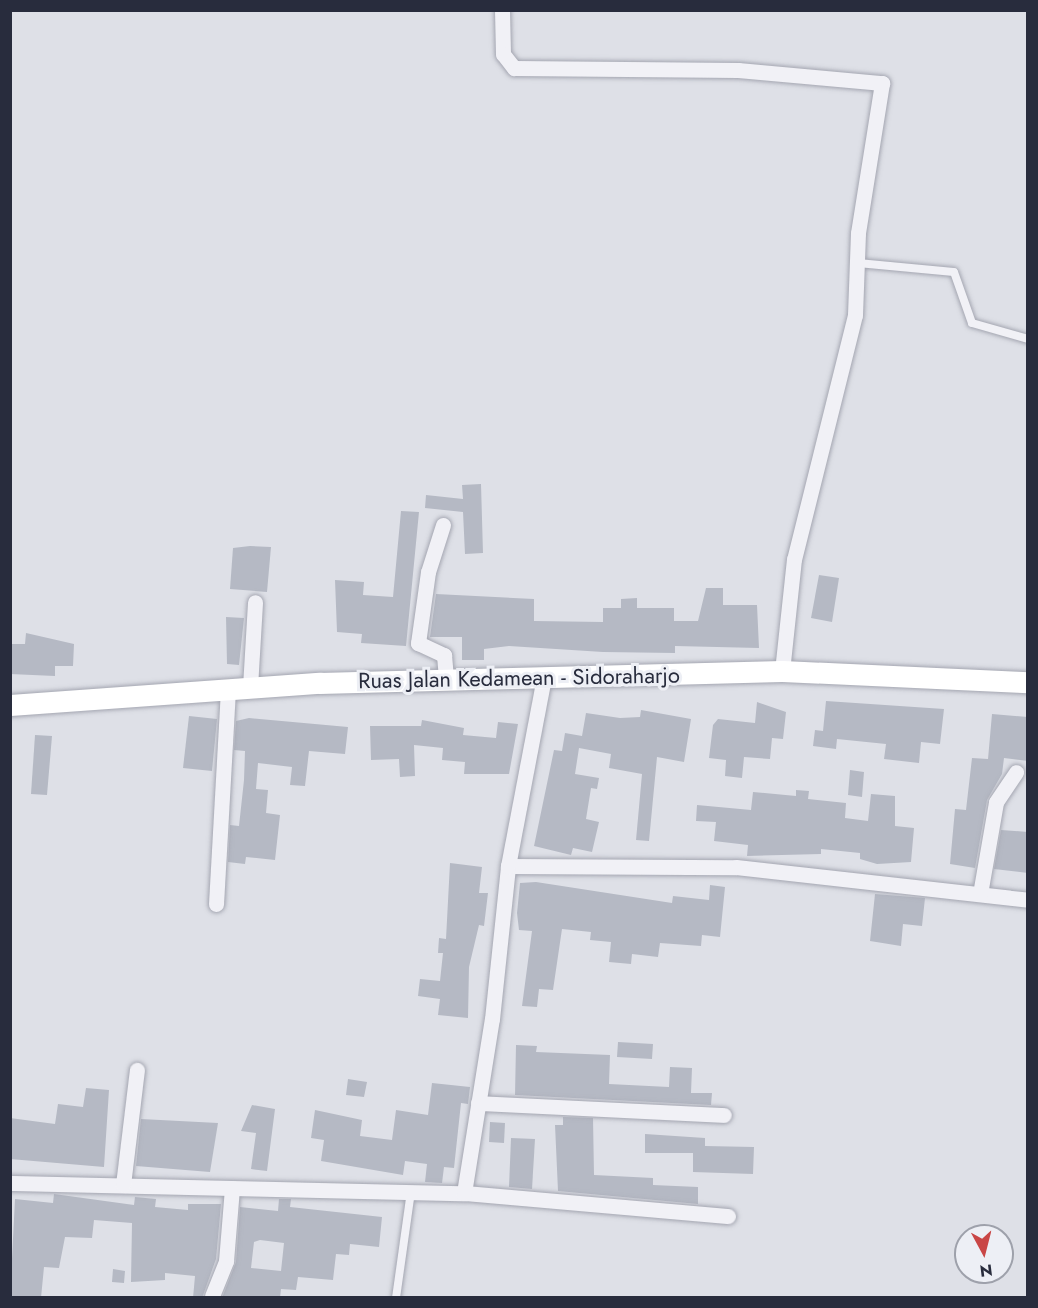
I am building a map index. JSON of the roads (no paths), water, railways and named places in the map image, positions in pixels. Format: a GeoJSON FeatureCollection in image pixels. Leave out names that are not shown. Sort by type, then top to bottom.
{"type":"FeatureCollection","features":[{"type":"Feature","properties":{"kind":"main road","name":"Ruas Jalan Kedamean - Sidoraharjo"},"geometry":{"type":"LineString","coordinates":[[10,705],[250,687],[782,671],[1028,682]]}},
{"type":"Feature","properties":{"kind":"street"},"geometry":{"type":"LineString","coordinates":[[502,10],[503,54],[514,68],[727,70],[882,82],[849,348],[794,559],[782,671]]}},
{"type":"Feature","properties":{"kind":"street"},"geometry":{"type":"LineString","coordinates":[[443,525],[428,572],[418,643],[444,655],[446,680]]}},
{"type":"Feature","properties":{"kind":"street"},"geometry":{"type":"LineString","coordinates":[[250,687],[255,602]]}},
{"type":"Feature","properties":{"kind":"street"},"geometry":{"type":"LineString","coordinates":[[464,1192],[478,1103],[508,866],[544,678]]}},
{"type":"Feature","properties":{"kind":"street"},"geometry":{"type":"LineString","coordinates":[[216,904],[228,689]]}},
{"type":"Feature","properties":{"kind":"street"},"geometry":{"type":"LineString","coordinates":[[980,894],[996,802],[1016,772]]}},
{"type":"Feature","properties":{"kind":"street"},"geometry":{"type":"LineString","coordinates":[[508,866],[735,867],[1028,900]]}},
{"type":"Feature","properties":{"kind":"street"},"geometry":{"type":"LineString","coordinates":[[123,1185],[137,1070]]}},
{"type":"Feature","properties":{"kind":"street"},"geometry":{"type":"LineString","coordinates":[[478,1103],[724,1115]]}},
{"type":"Feature","properties":{"kind":"street"},"geometry":{"type":"LineString","coordinates":[[10,1183],[464,1192],[728,1215]]}},
{"type":"Feature","properties":{"kind":"street"},"geometry":{"type":"LineString","coordinates":[[212,1296],[226,1261],[232,1188]]}},
{"type":"Feature","properties":{"kind":"lane"},"geometry":{"type":"LineString","coordinates":[[858,263],[954,272],[972,323],[1028,339]]}},
{"type":"Feature","properties":{"kind":"lane"},"geometry":{"type":"LineString","coordinates":[[396,1298],[411,1191]]}}]}
